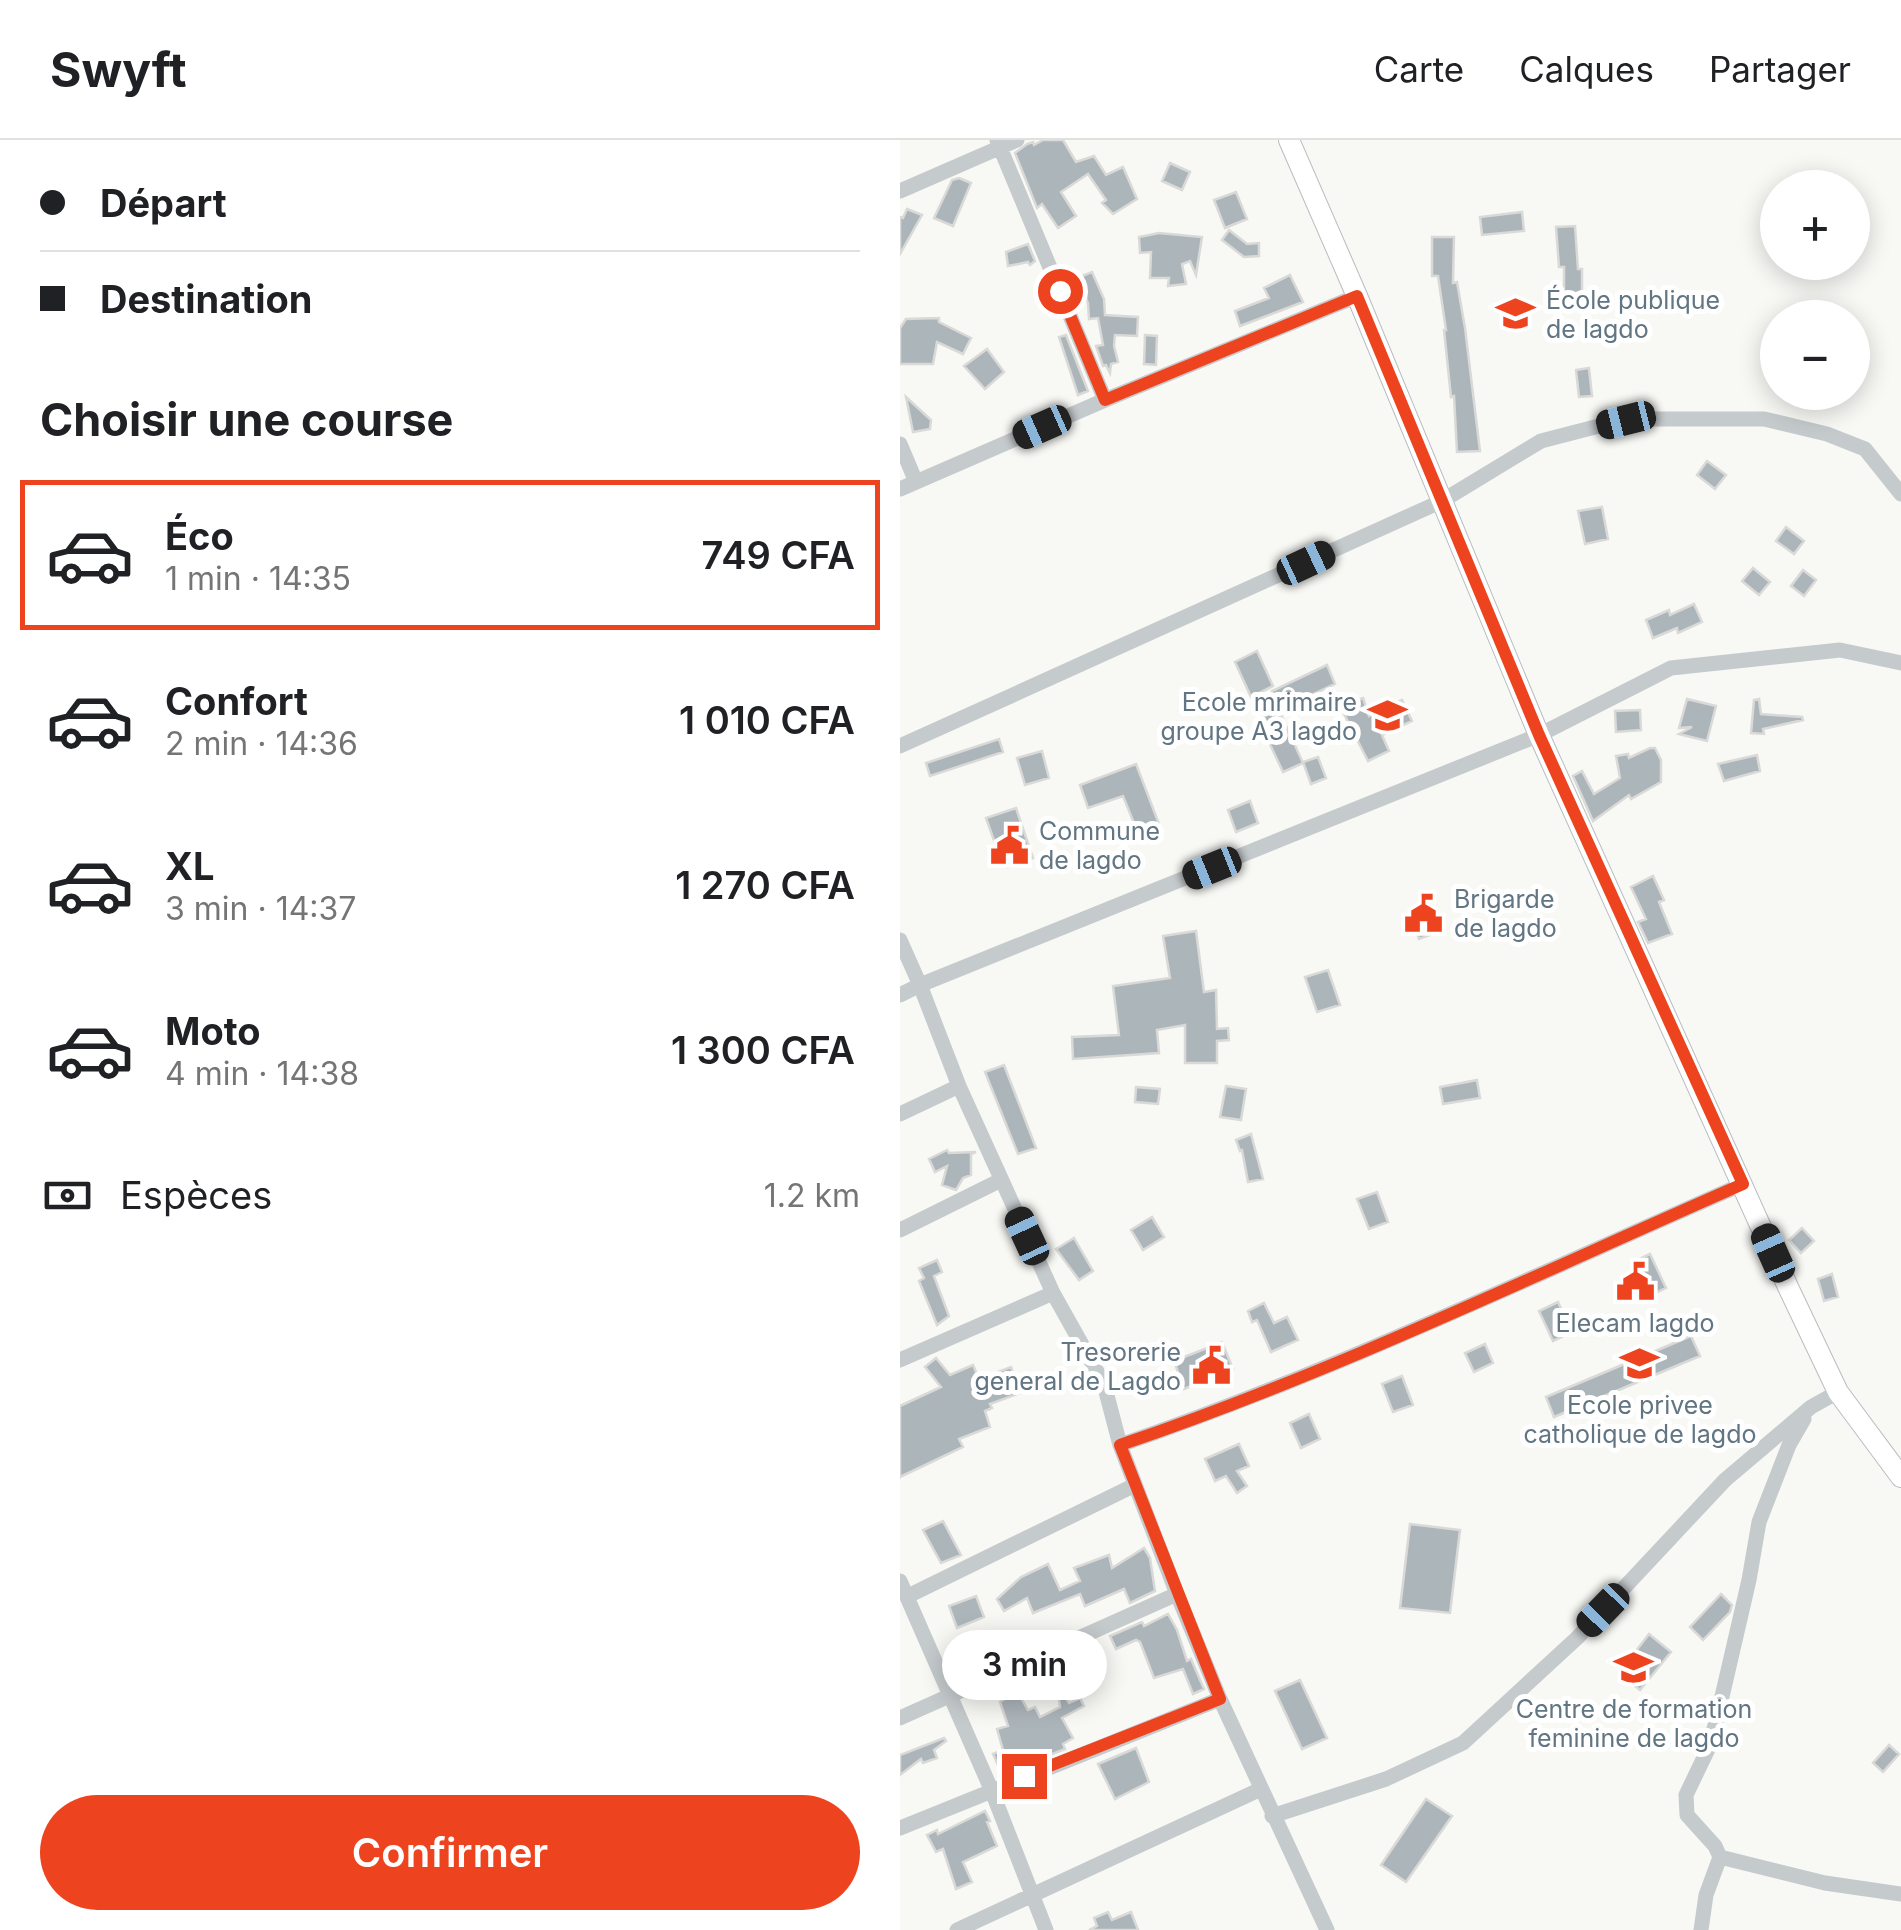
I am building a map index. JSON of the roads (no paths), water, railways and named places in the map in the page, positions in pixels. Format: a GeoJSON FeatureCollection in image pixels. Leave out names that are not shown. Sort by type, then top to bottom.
{"type":"FeatureCollection","features":[{"type":"Feature","properties":{"kind":"main road"},"geometry":{"type":"LineString","coordinates":[[1289,140],[1539,735],[1838,1392],[1901,1477]]}},
{"type":"Feature","properties":{"kind":"street"},"geometry":{"type":"LineString","coordinates":[[900,191],[998,143],[1017,140]]}},
{"type":"Feature","properties":{"kind":"street"},"geometry":{"type":"LineString","coordinates":[[998,143],[1105,400]]}},
{"type":"Feature","properties":{"kind":"street"},"geometry":{"type":"LineString","coordinates":[[900,444],[908,486],[1357,296]]}},
{"type":"Feature","properties":{"kind":"street"},"geometry":{"type":"LineString","coordinates":[[900,746],[1442,501],[1541,441],[1626,420],[1764,419],[1827,434],[1865,450],[1901,494]]}},
{"type":"Feature","properties":{"kind":"street"},"geometry":{"type":"LineString","coordinates":[[900,995],[1539,735],[1671,668],[1840,650],[1901,663]]}},
{"type":"Feature","properties":{"kind":"street"},"geometry":{"type":"LineString","coordinates":[[900,940],[958,1086],[1001,1180],[1053,1293],[1104,1384],[1120,1445],[1177,1594],[1220,1699],[1326,1930]]}},
{"type":"Feature","properties":{"kind":"street"},"geometry":{"type":"LineString","coordinates":[[900,1114],[958,1086]]}},
{"type":"Feature","properties":{"kind":"street"},"geometry":{"type":"LineString","coordinates":[[900,1230],[1001,1180]]}},
{"type":"Feature","properties":{"kind":"street"},"geometry":{"type":"LineString","coordinates":[[1120,1445],[1200,1418],[1743,1184]]}},
{"type":"Feature","properties":{"kind":"street"},"geometry":{"type":"LineString","coordinates":[[900,1360],[1053,1293]]}},
{"type":"Feature","properties":{"kind":"street"},"geometry":{"type":"LineString","coordinates":[[1272,1816],[1386,1779],[1463,1743],[1576,1638],[1725,1480],[1811,1408],[1838,1392]]}},
{"type":"Feature","properties":{"kind":"street"},"geometry":{"type":"LineString","coordinates":[[1701,1930],[1706,1895],[1720,1858],[1715,1846],[1688,1814],[1686,1795],[1709,1746],[1718,1714],[1759,1522],[1789,1445],[1811,1408]]}},
{"type":"Feature","properties":{"kind":"street"},"geometry":{"type":"LineString","coordinates":[[1046,1930],[991,1789],[903,1590],[1136,1485]]}},
{"type":"Feature","properties":{"kind":"street"},"geometry":{"type":"LineString","coordinates":[[900,1718],[1177,1594]]}},
{"type":"Feature","properties":{"kind":"street"},"geometry":{"type":"LineString","coordinates":[[900,1828],[1220,1699]]}},
{"type":"Feature","properties":{"kind":"street"},"geometry":{"type":"LineString","coordinates":[[957,1930],[1261,1789]]}},
{"type":"Feature","properties":{"kind":"street"},"geometry":{"type":"LineString","coordinates":[[1720,1858],[1825,1883],[1901,1894]]}},
{"type":"Feature","properties":{"kind":"place","name":"École publique de lagdo"},"geometry":{"type":"Point","coordinates":[1516,314]}},
{"type":"Feature","properties":{"kind":"place","name":"Ecole mrimaire groupe A3 lagdo"},"geometry":{"type":"Point","coordinates":[1387,716]}},
{"type":"Feature","properties":{"kind":"place","name":"Commune de lagdo"},"geometry":{"type":"Point","coordinates":[1009,845]}},
{"type":"Feature","properties":{"kind":"place","name":"Brigarde de lagdo"},"geometry":{"type":"Point","coordinates":[1424,913]}},
{"type":"Feature","properties":{"kind":"place","name":"Elecam lagdo"},"geometry":{"type":"Point","coordinates":[1635,1282]}},
{"type":"Feature","properties":{"kind":"place","name":"Ecole privee catholique de lagdo"},"geometry":{"type":"Point","coordinates":[1640,1364]}},
{"type":"Feature","properties":{"kind":"place","name":"Tresorerie general de Lagdo"},"geometry":{"type":"Point","coordinates":[1211,1366]}},
{"type":"Feature","properties":{"kind":"place","name":"Centre de formation feminine de lagdo"},"geometry":{"type":"Point","coordinates":[1634,1668]}}]}
